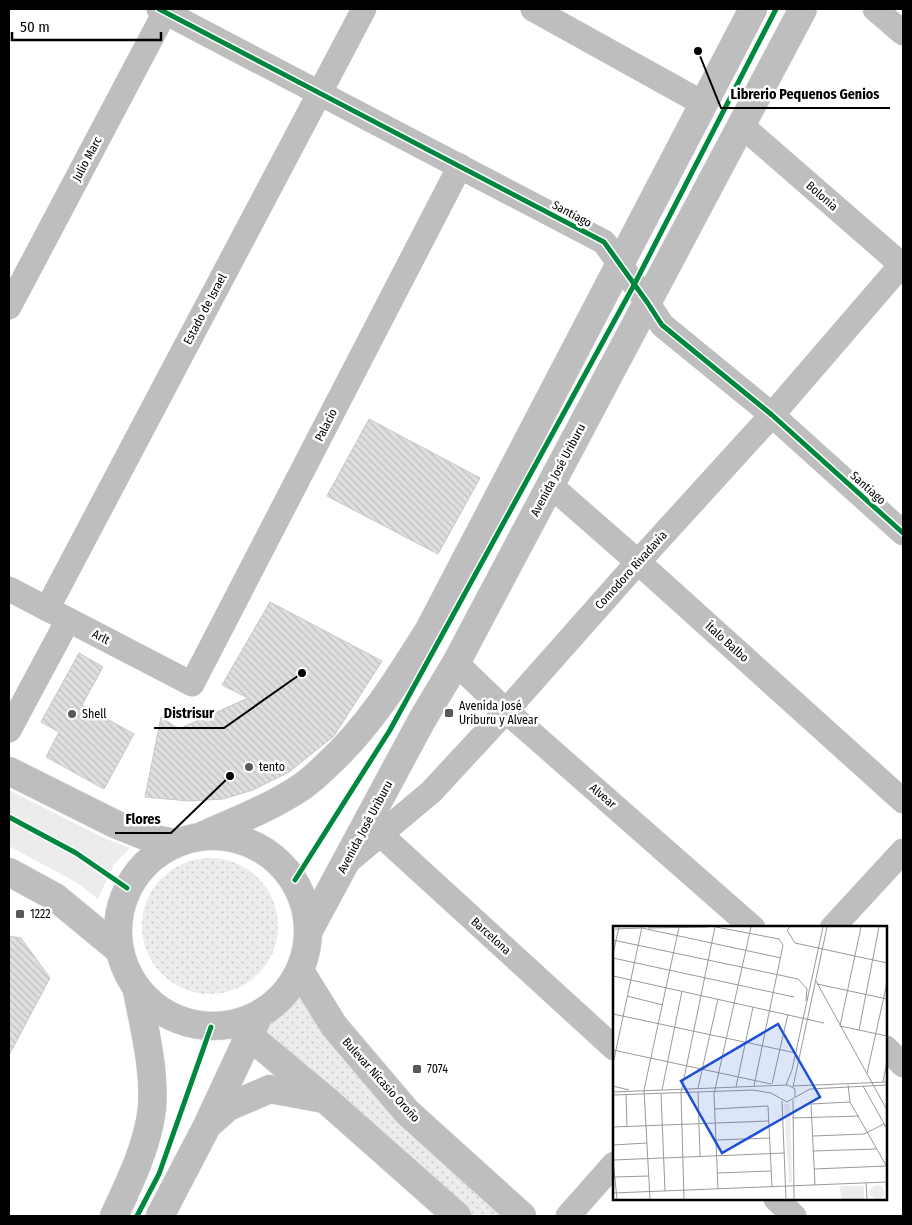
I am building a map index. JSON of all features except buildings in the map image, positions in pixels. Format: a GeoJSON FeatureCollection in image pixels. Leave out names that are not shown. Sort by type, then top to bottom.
{"type":"FeatureCollection","features":[{"type":"Feature","properties":{"kind":"main road"},"geometry":{"type":"LineString","coordinates":[[457,1216],[326,1100],[248,1025],[211,1027],[170,1017],[137,990],[125,970],[118,949],[118,918],[127,888],[147,861],[175,842],[204,835],[269,807],[305,785],[346,748],[376,712],[429,630],[753,9]]}},
{"type":"Feature","properties":{"kind":"main road","name":"Avenida José Uriburu"},"geometry":{"type":"LineString","coordinates":[[309,930],[346,864],[374,829],[422,720],[456,663],[803,9]]}},
{"type":"Feature","properties":{"kind":"main road"},"geometry":{"type":"LineString","coordinates":[[9,771],[115,824],[150,838],[175,842]]}},
{"type":"Feature","properties":{"kind":"main road"},"geometry":{"type":"LineString","coordinates":[[160,1216],[208,1126],[248,1025],[278,1002],[290,987],[300,971],[307,951],[309,930],[294,880],[271,854],[239,838],[204,835]]}},
{"type":"Feature","properties":{"kind":"main road"},"geometry":{"type":"LineString","coordinates":[[9,872],[55,897],[118,949]]}},
{"type":"Feature","properties":{"kind":"main road","name":"Bulevar Nicasio Oroño"},"geometry":{"type":"LineString","coordinates":[[300,971],[334,1026],[407,1112],[522,1216]]}},
{"type":"Feature","properties":{"kind":"main road"},"geometry":{"type":"LineString","coordinates":[[114,1216],[133,1174],[144,1142],[152,1108],[151,1062],[137,990]]}},
{"type":"Feature","properties":{"kind":"main road"},"geometry":{"type":"LineString","coordinates":[[208,1126],[228,1107],[270,1088],[326,1100]]}},
{"type":"Feature","properties":{"kind":"street","name":"Estado de Israel"},"geometry":{"type":"LineString","coordinates":[[9,730],[58,615],[319,92],[364,9]]}},
{"type":"Feature","properties":{"kind":"street"},"geometry":{"type":"LineString","coordinates":[[533,9],[704,104]]}},
{"type":"Feature","properties":{"kind":"street"},"geometry":{"type":"LineString","coordinates":[[875,9],[903,33]]}},
{"type":"Feature","properties":{"kind":"street","name":"Santiago"},"geometry":{"type":"LineString","coordinates":[[162,10],[604,242],[662,325],[772,415],[903,533]]}},
{"type":"Feature","properties":{"kind":"street","name":"Julio Marc"},"geometry":{"type":"LineString","coordinates":[[9,307],[162,10]]}},
{"type":"Feature","properties":{"kind":"street","name":"Bolonia"},"geometry":{"type":"LineString","coordinates":[[741,125],[903,264]]}},
{"type":"Feature","properties":{"kind":"street","name":"Palacio"},"geometry":{"type":"LineString","coordinates":[[192,684],[460,166]]}},
{"type":"Feature","properties":{"kind":"street","name":"Comodoro Rivadavia"},"geometry":{"type":"LineString","coordinates":[[374,829],[431,792],[772,415],[903,264]]}},
{"type":"Feature","properties":{"kind":"street","name":"Ítalo Balbo"},"geometry":{"type":"LineString","coordinates":[[550,485],[903,801]]}},
{"type":"Feature","properties":{"kind":"street","name":"Arlt"},"geometry":{"type":"LineString","coordinates":[[9,590],[192,684]]}},
{"type":"Feature","properties":{"kind":"street","name":"Alvear"},"geometry":{"type":"LineString","coordinates":[[456,663],[506,711],[751,926]]}},
{"type":"Feature","properties":{"kind":"street","name":"Barcelona"},"geometry":{"type":"LineString","coordinates":[[374,829],[613,1047]]}},
{"type":"Feature","properties":{"kind":"street"},"geometry":{"type":"LineString","coordinates":[[834,926],[903,851]]}},
{"type":"Feature","properties":{"kind":"street"},"geometry":{"type":"LineString","coordinates":[[887,1049],[903,1064]]}},
{"type":"Feature","properties":{"kind":"street"},"geometry":{"type":"LineString","coordinates":[[568,1216],[613,1165]]}},
{"type":"Feature","properties":{"kind":"street"},"geometry":{"type":"LineString","coordinates":[[777,1200],[794,1216]]}},
{"type":"Feature","properties":{"kind":"shaded area"},"geometry":{"type":"Polygon","coordinates":[[[9,790],[104,838],[130,848],[114,864],[98,899],[79,884],[9,846],[9,790]]]}},
{"type":"Feature","properties":{"kind":"shaded area"},"geometry":{"type":"Polygon","coordinates":[[[210,858],[236,863],[248,869],[258,878],[267,888],[273,900],[278,926],[273,952],[267,964],[258,974],[248,983],[236,989],[210,994],[184,989],[172,983],[162,974],[153,964],[147,952],[142,926],[147,900],[153,888],[162,878],[172,869],[184,863],[210,858]]]}},
{"type":"Feature","properties":{"kind":"shaded area"},"geometry":{"type":"Polygon","coordinates":[[[300,971],[334,1026],[522,1216],[457,1216],[250,1035],[258,1016],[278,1001],[300,971]]]}},
{"type":"Feature","properties":{"kind":"cycle path"},"geometry":{"type":"LineString","coordinates":[[159,9],[604,242],[662,325],[772,415],[903,533]]}},
{"type":"Feature","properties":{"kind":"cycle path"},"geometry":{"type":"LineString","coordinates":[[295,880],[390,730],[634,285],[776,9]]}},
{"type":"Feature","properties":{"kind":"cycle path"},"geometry":{"type":"LineString","coordinates":[[9,817],[76,853],[127,888]]}},
{"type":"Feature","properties":{"kind":"cycle path"},"geometry":{"type":"LineString","coordinates":[[137,1216],[159,1174],[211,1027]]}},
{"type":"Feature","properties":{"kind":"place","name":"Librerio Pequenos Genios"},"geometry":{"type":"Point","coordinates":[698,51]}},
{"type":"Feature","properties":{"kind":"place","name":"Distrisur"},"geometry":{"type":"Point","coordinates":[302,673]}},
{"type":"Feature","properties":{"kind":"place","name":"Avenida José Uriburu y Alvear"},"geometry":{"type":"Point","coordinates":[449,713]}},
{"type":"Feature","properties":{"kind":"place","name":"Shell"},"geometry":{"type":"Point","coordinates":[72,714]}},
{"type":"Feature","properties":{"kind":"place","name":"tento"},"geometry":{"type":"Point","coordinates":[249,767]}},
{"type":"Feature","properties":{"kind":"place","name":"Flores"},"geometry":{"type":"Point","coordinates":[230,776]}},
{"type":"Feature","properties":{"kind":"place","name":"1222"},"geometry":{"type":"Point","coordinates":[20,914]}},
{"type":"Feature","properties":{"kind":"place","name":"7074"},"geometry":{"type":"Point","coordinates":[417,1069]}}]}
